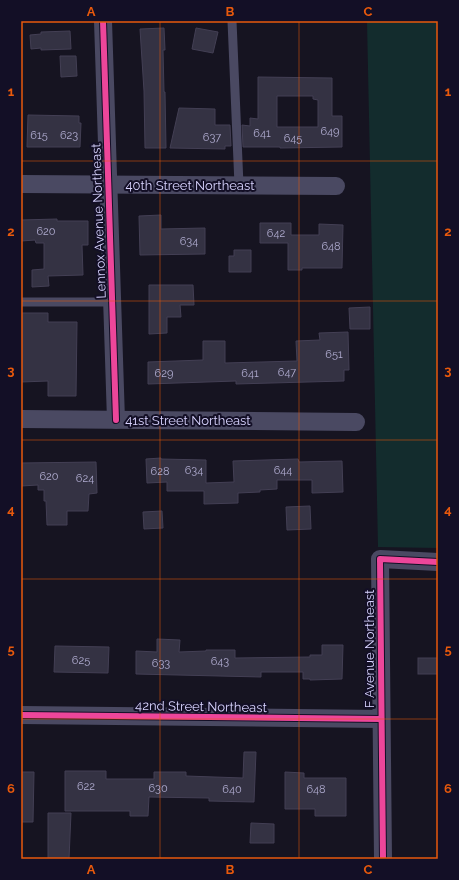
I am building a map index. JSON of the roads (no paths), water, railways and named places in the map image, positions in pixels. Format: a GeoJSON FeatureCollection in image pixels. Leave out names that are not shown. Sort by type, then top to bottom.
{"type":"FeatureCollection","features":[{"type":"Feature","properties":{"kind":"street","name":"Lennox Avenue Northeast"},"geometry":{"type":"LineString","coordinates":[[103,21],[116,420]]}},
{"type":"Feature","properties":{"kind":"street","name":"40th Street Northeast"},"geometry":{"type":"LineString","coordinates":[[21,184],[336,186]]}},
{"type":"Feature","properties":{"kind":"street","name":"41st Street Northeast"},"geometry":{"type":"LineString","coordinates":[[21,419],[356,422]]}},
{"type":"Feature","properties":{"kind":"street","name":"F Avenue Northeast"},"geometry":{"type":"LineString","coordinates":[[383,859],[380,560],[438,562]]}},
{"type":"Feature","properties":{"kind":"street","name":"42nd Street Northeast"},"geometry":{"type":"LineString","coordinates":[[21,715],[381,719]]}},
{"type":"Feature","properties":{"kind":"lane"},"geometry":{"type":"LineString","coordinates":[[232,21],[239,186]]}},
{"type":"Feature","properties":{"kind":"lane"},"geometry":{"type":"LineString","coordinates":[[21,302],[112,302]]}}]}
